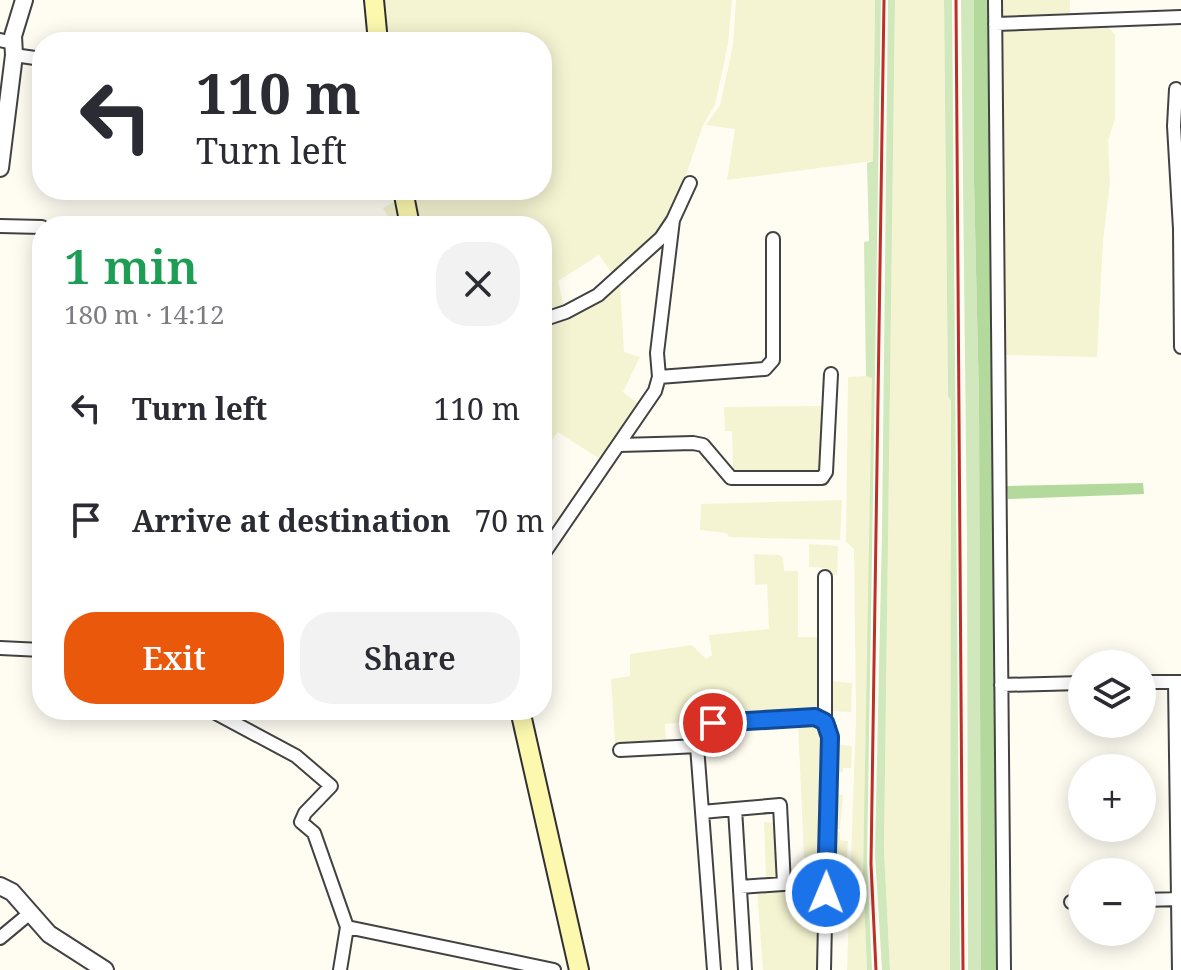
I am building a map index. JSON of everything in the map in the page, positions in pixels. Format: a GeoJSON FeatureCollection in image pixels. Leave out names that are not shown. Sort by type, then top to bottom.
{"type":"FeatureCollection","features":[{"type":"Feature","properties":{"kind":"main road"},"geometry":{"type":"LineString","coordinates":[[374,0],[377,32]]}},
{"type":"Feature","properties":{"kind":"main road"},"geometry":{"type":"LineString","coordinates":[[522,720],[579,970]]}},
{"type":"Feature","properties":{"kind":"street"},"geometry":{"type":"LineString","coordinates":[[0,168],[9,46],[24,0]]}},
{"type":"Feature","properties":{"kind":"street"},"geometry":{"type":"LineString","coordinates":[[995,0],[1004,970]]}},
{"type":"Feature","properties":{"kind":"street"},"geometry":{"type":"LineString","coordinates":[[995,24],[1181,17]]}},
{"type":"Feature","properties":{"kind":"street"},"geometry":{"type":"LineString","coordinates":[[9,46],[32,55]]}},
{"type":"Feature","properties":{"kind":"street"},"geometry":{"type":"LineString","coordinates":[[1176,89],[1181,347]]}},
{"type":"Feature","properties":{"kind":"street"},"geometry":{"type":"LineString","coordinates":[[552,317],[598,295],[661,238],[690,183]]}},
{"type":"Feature","properties":{"kind":"street"},"geometry":{"type":"LineString","coordinates":[[552,542],[655,391],[659,377],[657,353],[673,220]]}},
{"type":"Feature","properties":{"kind":"street"},"geometry":{"type":"LineString","coordinates":[[0,226],[32,227]]}},
{"type":"Feature","properties":{"kind":"street"},"geometry":{"type":"LineString","coordinates":[[659,377],[765,369],[773,360],[773,239]]}},
{"type":"Feature","properties":{"kind":"street"},"geometry":{"type":"LineString","coordinates":[[619,445],[703,445],[731,478],[822,478],[826,472],[831,374]]}},
{"type":"Feature","properties":{"kind":"street"},"geometry":{"type":"LineString","coordinates":[[824,970],[830,737],[825,722],[825,577]]}},
{"type":"Feature","properties":{"kind":"street"},"geometry":{"type":"LineString","coordinates":[[0,648],[32,650]]}},
{"type":"Feature","properties":{"kind":"street"},"geometry":{"type":"LineString","coordinates":[[1156,682],[1178,682],[1179,970]]}},
{"type":"Feature","properties":{"kind":"street"},"geometry":{"type":"LineString","coordinates":[[1001,685],[1068,683]]}},
{"type":"Feature","properties":{"kind":"street"},"geometry":{"type":"LineString","coordinates":[[713,723],[815,717],[825,722]]}},
{"type":"Feature","properties":{"kind":"street"},"geometry":{"type":"LineString","coordinates":[[229,720],[296,756],[331,786],[305,813],[301,822],[314,833],[347,927],[340,970]]}},
{"type":"Feature","properties":{"kind":"street"},"geometry":{"type":"LineString","coordinates":[[620,750],[697,746],[714,970]]}},
{"type":"Feature","properties":{"kind":"street"},"geometry":{"type":"LineString","coordinates":[[702,812],[780,805],[784,884]]}},
{"type":"Feature","properties":{"kind":"street"},"geometry":{"type":"LineString","coordinates":[[735,809],[745,970]]}},
{"type":"Feature","properties":{"kind":"street"},"geometry":{"type":"LineString","coordinates":[[740,887],[826,881]]}},
{"type":"Feature","properties":{"kind":"street"},"geometry":{"type":"LineString","coordinates":[[0,886],[12,892],[49,934],[105,970]]}},
{"type":"Feature","properties":{"kind":"street"},"geometry":{"type":"LineString","coordinates":[[1156,900],[1180,899]]}},
{"type":"Feature","properties":{"kind":"street"},"geometry":{"type":"LineString","coordinates":[[0,938],[30,913]]}},
{"type":"Feature","properties":{"kind":"street"},"geometry":{"type":"LineString","coordinates":[[347,927],[554,970]]}},
{"type":"Feature","properties":{"kind":"green space"},"geometry":{"type":"Polygon","coordinates":[[[381,0],[732,0],[728,44],[715,105],[703,125],[685,178],[686,186],[658,234],[614,276],[599,255],[558,281],[564,307],[552,311],[552,216],[415,216],[411,200],[552,200],[552,32],[384,32],[381,0]]]}},
{"type":"Feature","properties":{"kind":"green space"},"geometry":{"type":"Polygon","coordinates":[[[736,0],[875,0],[873,161],[727,180],[735,129],[706,125],[720,105],[733,45],[736,0]]]}},
{"type":"Feature","properties":{"kind":"green space"},"geometry":{"type":"Polygon","coordinates":[[[875,0],[881,0],[867,861],[872,970],[867,970],[863,875],[872,378],[866,376],[864,242],[869,241],[867,163],[873,161],[875,0]]]}},
{"type":"Feature","properties":{"kind":"green space"},"geometry":{"type":"Polygon","coordinates":[[[888,0],[895,0],[884,850],[890,970],[882,970],[875,854],[888,0]]]}},
{"type":"Feature","properties":{"kind":"green space"},"geometry":{"type":"Polygon","coordinates":[[[895,0],[944,0],[948,396],[951,401],[950,970],[890,970],[884,850],[895,0]]]}},
{"type":"Feature","properties":{"kind":"green space"},"geometry":{"type":"Polygon","coordinates":[[[944,0],[952,0],[960,970],[950,970],[951,401],[948,396],[944,0]]]}},
{"type":"Feature","properties":{"kind":"green space"},"geometry":{"type":"Polygon","coordinates":[[[961,0],[974,0],[981,970],[968,970],[961,0]]]}},
{"type":"Feature","properties":{"kind":"green space"},"geometry":{"type":"Polygon","coordinates":[[[974,0],[991,0],[999,970],[981,970],[974,0]]]}},
{"type":"Feature","properties":{"kind":"green space"},"geometry":{"type":"Polygon","coordinates":[[[1000,0],[1070,0],[1070,13],[1000,16],[1000,0]]]}},
{"type":"Feature","properties":{"kind":"green space"},"geometry":{"type":"Polygon","coordinates":[[[1104,24],[1115,34],[1115,119],[1108,140],[1110,182],[1103,241],[1097,357],[1004,355],[1000,29],[1104,24]]]}},
{"type":"Feature","properties":{"kind":"green space"},"geometry":{"type":"Polygon","coordinates":[[[397,200],[401,216],[387,216],[383,208],[397,200]]]}},
{"type":"Feature","properties":{"kind":"green space"},"geometry":{"type":"Polygon","coordinates":[[[620,283],[624,352],[640,357],[623,392],[640,405],[601,460],[558,432],[552,440],[552,319],[620,283]]]}},
{"type":"Feature","properties":{"kind":"green space"},"geometry":{"type":"Polygon","coordinates":[[[848,377],[873,377],[863,875],[867,970],[847,970],[856,719],[854,549],[846,542],[848,377]]]}},
{"type":"Feature","properties":{"kind":"green space"},"geometry":{"type":"Polygon","coordinates":[[[825,406],[820,473],[733,473],[732,431],[725,431],[724,407],[825,406]]]}},
{"type":"Feature","properties":{"kind":"green space"},"geometry":{"type":"Polygon","coordinates":[[[1143,483],[1144,494],[1008,499],[1007,486],[1143,483]]]}},
{"type":"Feature","properties":{"kind":"green space"},"geometry":{"type":"Polygon","coordinates":[[[842,500],[840,540],[729,537],[727,533],[700,530],[701,504],[842,500]]]}},
{"type":"Feature","properties":{"kind":"green space"},"geometry":{"type":"Polygon","coordinates":[[[809,544],[838,546],[837,575],[828,574],[826,568],[809,567],[809,544]]]}},
{"type":"Feature","properties":{"kind":"green space"},"geometry":{"type":"Polygon","coordinates":[[[754,554],[779,555],[783,558],[784,571],[798,571],[798,637],[822,637],[821,708],[818,711],[665,724],[666,740],[615,744],[611,679],[630,676],[630,654],[692,645],[706,659],[712,655],[709,635],[769,629],[767,584],[755,585],[754,554]]]}},
{"type":"Feature","properties":{"kind":"green space"},"geometry":{"type":"Polygon","coordinates":[[[831,681],[852,683],[851,712],[830,711],[831,681]]]}},
{"type":"Feature","properties":{"kind":"green space"},"geometry":{"type":"Polygon","coordinates":[[[812,723],[824,735],[820,872],[818,876],[805,878],[798,724],[812,723]]]}},
{"type":"Feature","properties":{"kind":"green space"},"geometry":{"type":"Polygon","coordinates":[[[833,744],[852,746],[851,768],[832,773],[833,744]]]}},
{"type":"Feature","properties":{"kind":"green space"},"geometry":{"type":"Polygon","coordinates":[[[833,794],[843,795],[840,829],[829,829],[833,794]]]}},
{"type":"Feature","properties":{"kind":"green space"},"geometry":{"type":"Polygon","coordinates":[[[764,822],[776,823],[779,878],[766,880],[764,822]]]}},
{"type":"Feature","properties":{"kind":"green space"},"geometry":{"type":"Polygon","coordinates":[[[830,832],[840,832],[840,840],[848,841],[846,874],[831,874],[830,832]]]}},
{"type":"Feature","properties":{"kind":"green space"},"geometry":{"type":"Polygon","coordinates":[[[816,886],[822,892],[820,970],[763,970],[757,890],[816,886]]]}},
{"type":"Feature","properties":{"kind":"railway"},"geometry":{"type":"LineString","coordinates":[[876,970],[871,864],[884,0]]}},
{"type":"Feature","properties":{"kind":"railway"},"geometry":{"type":"LineString","coordinates":[[956,0],[963,970]]}},
{"type":"Feature","properties":{"kind":"route"},"geometry":{"type":"LineString","coordinates":[[713,723],[815,717],[829,728],[826,893]]}}]}
